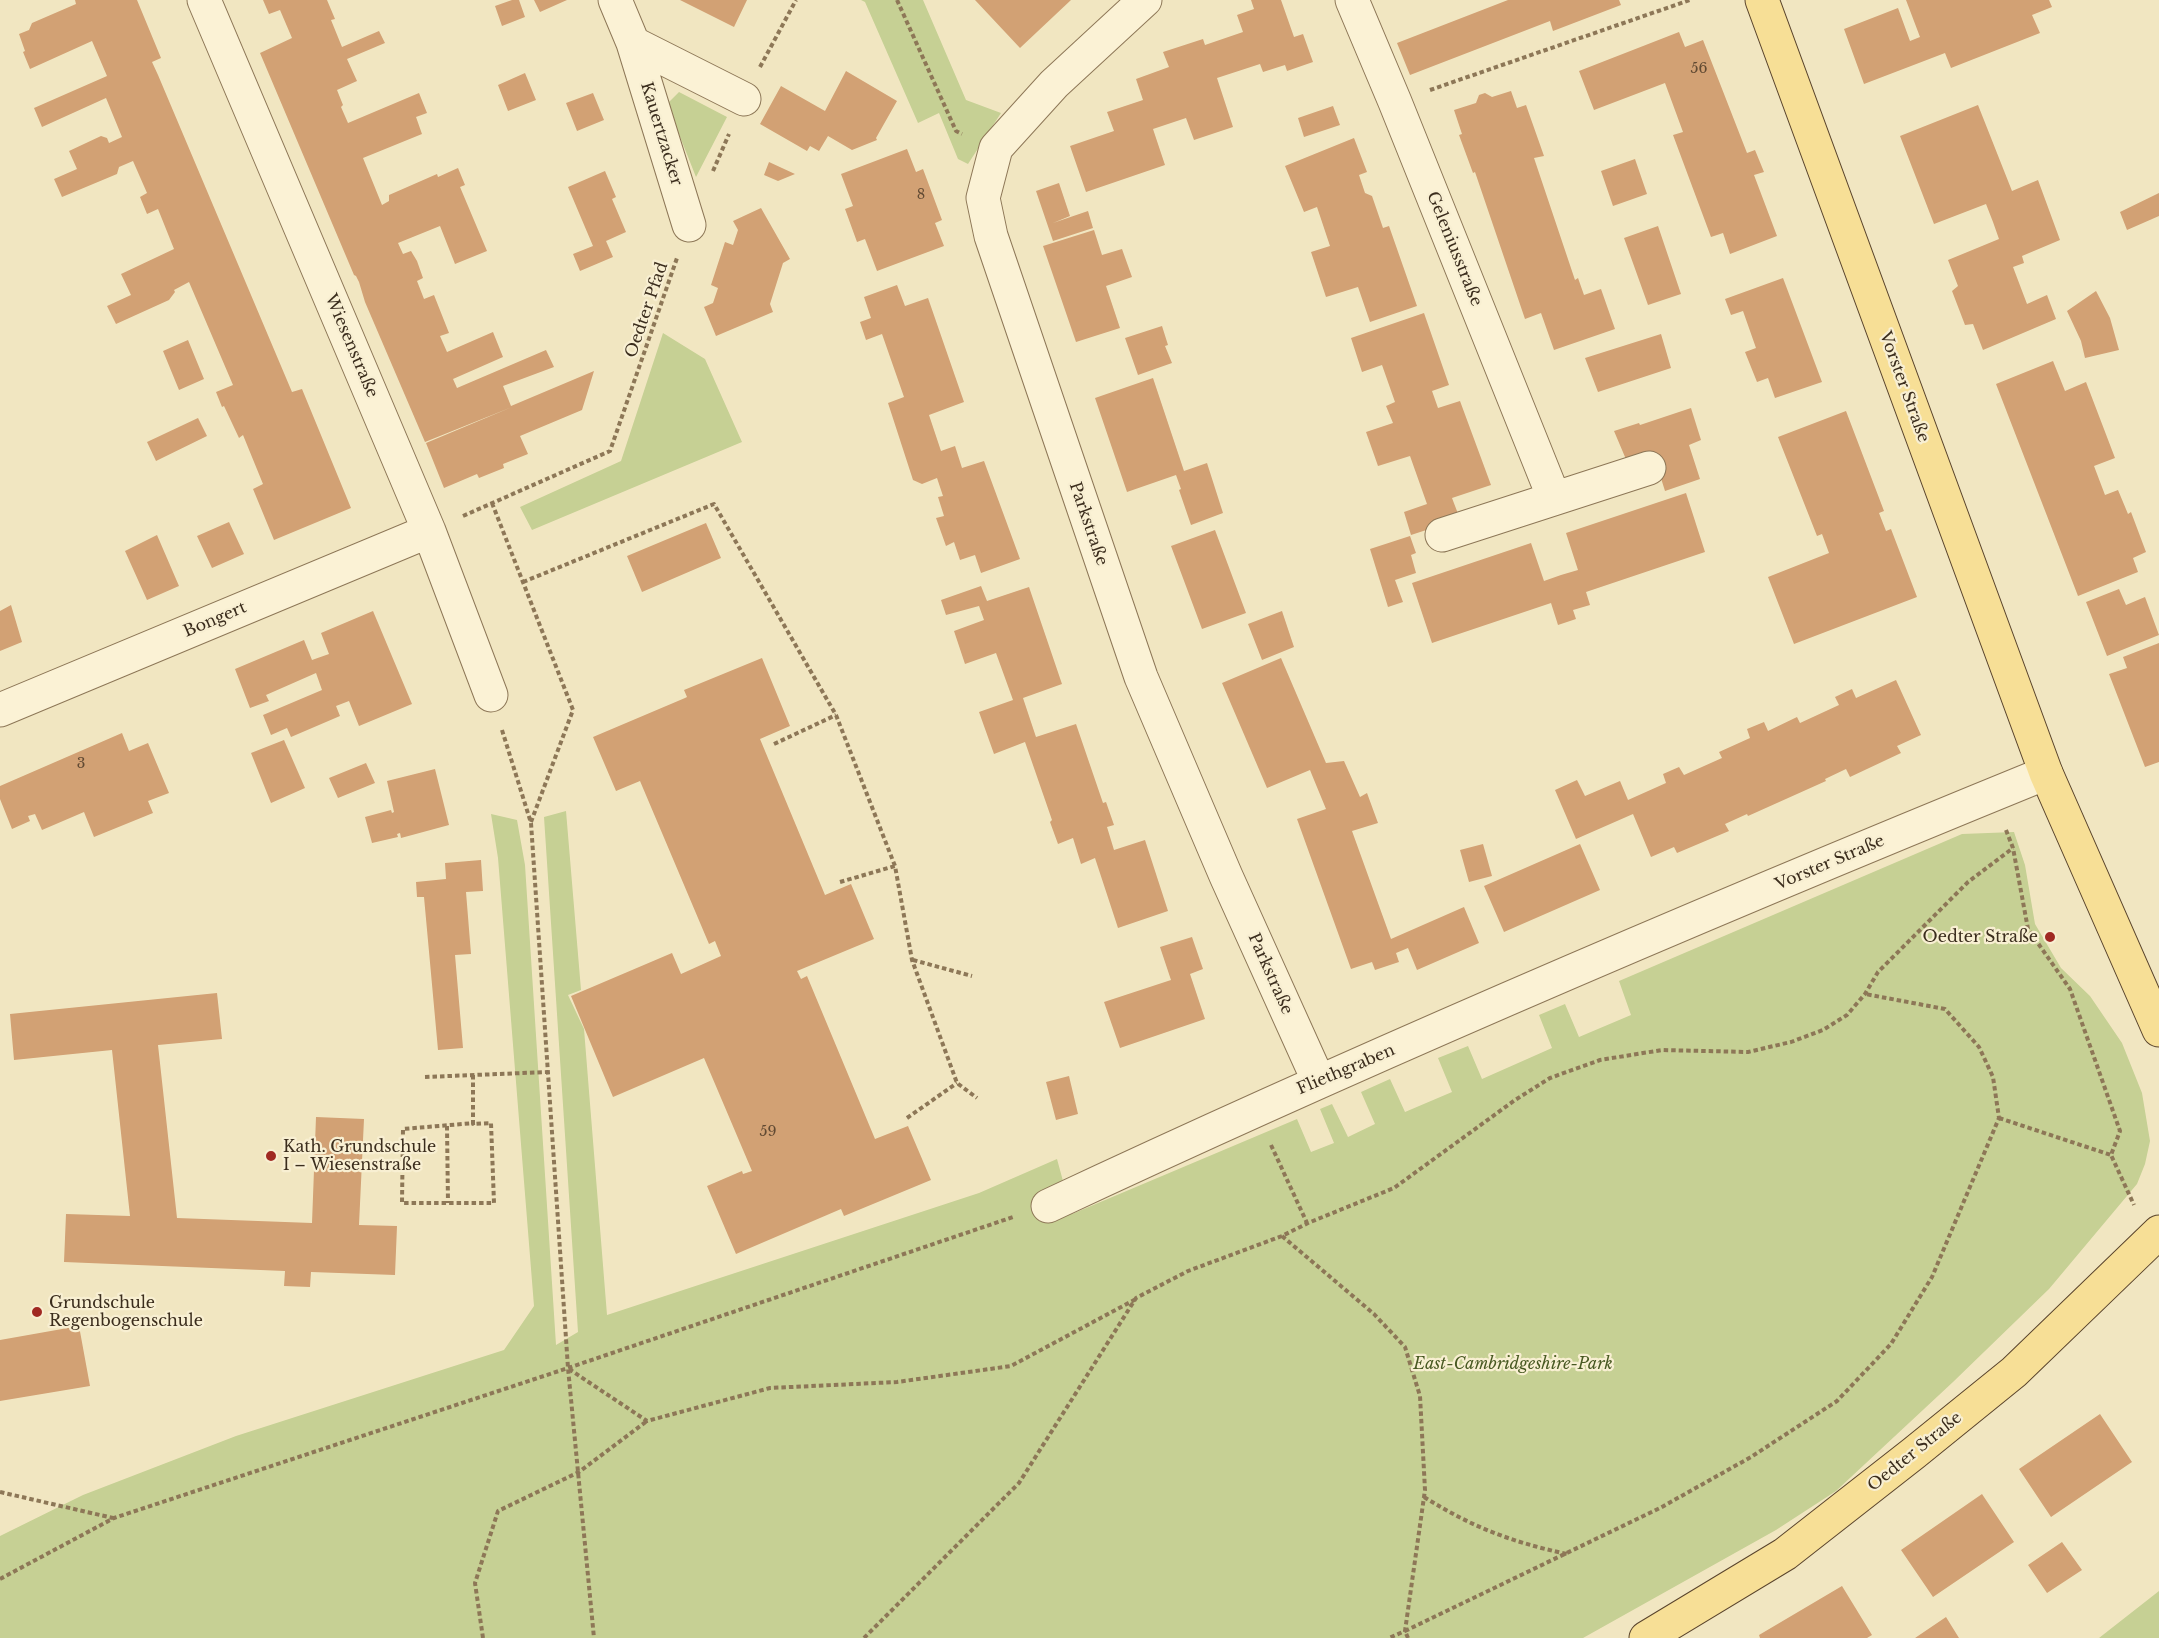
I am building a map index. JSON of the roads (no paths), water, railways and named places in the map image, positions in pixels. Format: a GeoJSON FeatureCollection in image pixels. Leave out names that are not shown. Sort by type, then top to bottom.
{"type":"FeatureCollection","features":[{"type":"Feature","properties":{"kind":"main road","name":"Vorster Straße"},"geometry":{"type":"LineString","coordinates":[[1762,0],[2046,773],[2159,1030]]}},
{"type":"Feature","properties":{"kind":"main road","name":"Oedter Straße"},"geometry":{"type":"LineString","coordinates":[[1646,1638],[1785,1554],[1914,1454],[2014,1372],[2155,1236]]}},
{"type":"Feature","properties":{"kind":"street","name":"Wiesenstraße"},"geometry":{"type":"LineString","coordinates":[[204,0],[429,531],[491,695]]}},
{"type":"Feature","properties":{"kind":"street","name":"Kauertzacker"},"geometry":{"type":"LineString","coordinates":[[615,0],[633,43],[689,225]]}},
{"type":"Feature","properties":{"kind":"street","name":"Parkstraße"},"geometry":{"type":"LineString","coordinates":[[1145,0],[1054,84],[996,148],[983,198],[990,236],[1141,677],[1226,876],[1319,1082]]}},
{"type":"Feature","properties":{"kind":"street","name":"Geleniusstraße"},"geometry":{"type":"LineString","coordinates":[[1352,0],[1554,498]]}},
{"type":"Feature","properties":{"kind":"street","name":"Kauertzacker"},"geometry":{"type":"LineString","coordinates":[[633,43],[744,99]]}},
{"type":"Feature","properties":{"kind":"street"},"geometry":{"type":"LineString","coordinates":[[1442,534],[1649,468]]}},
{"type":"Feature","properties":{"kind":"street","name":"Bongert"},"geometry":{"type":"LineString","coordinates":[[0,710],[429,531]]}},
{"type":"Feature","properties":{"kind":"street","name":"Vorster Straße"},"geometry":{"type":"LineString","coordinates":[[1647,939],[2046,773]]}},
{"type":"Feature","properties":{"kind":"street","name":"Fliethgraben"},"geometry":{"type":"LineString","coordinates":[[1048,1206],[1254,1109],[1647,939]]}},
{"type":"Feature","properties":{"kind":"place","name":"Oedter Straße"},"geometry":{"type":"Point","coordinates":[2050,937]}},
{"type":"Feature","properties":{"kind":"place","name":"Kath. Grundschule I – Wiesenstraße"},"geometry":{"type":"Point","coordinates":[271,1156]}},
{"type":"Feature","properties":{"kind":"place","name":"Grundschule Regenbogenschule"},"geometry":{"type":"Point","coordinates":[37,1312]}},
{"type":"Feature","properties":{"kind":"park label","name":"East-Cambridgeshire-Park"},"geometry":{"type":"Point","coordinates":[1513,1364]}}]}
